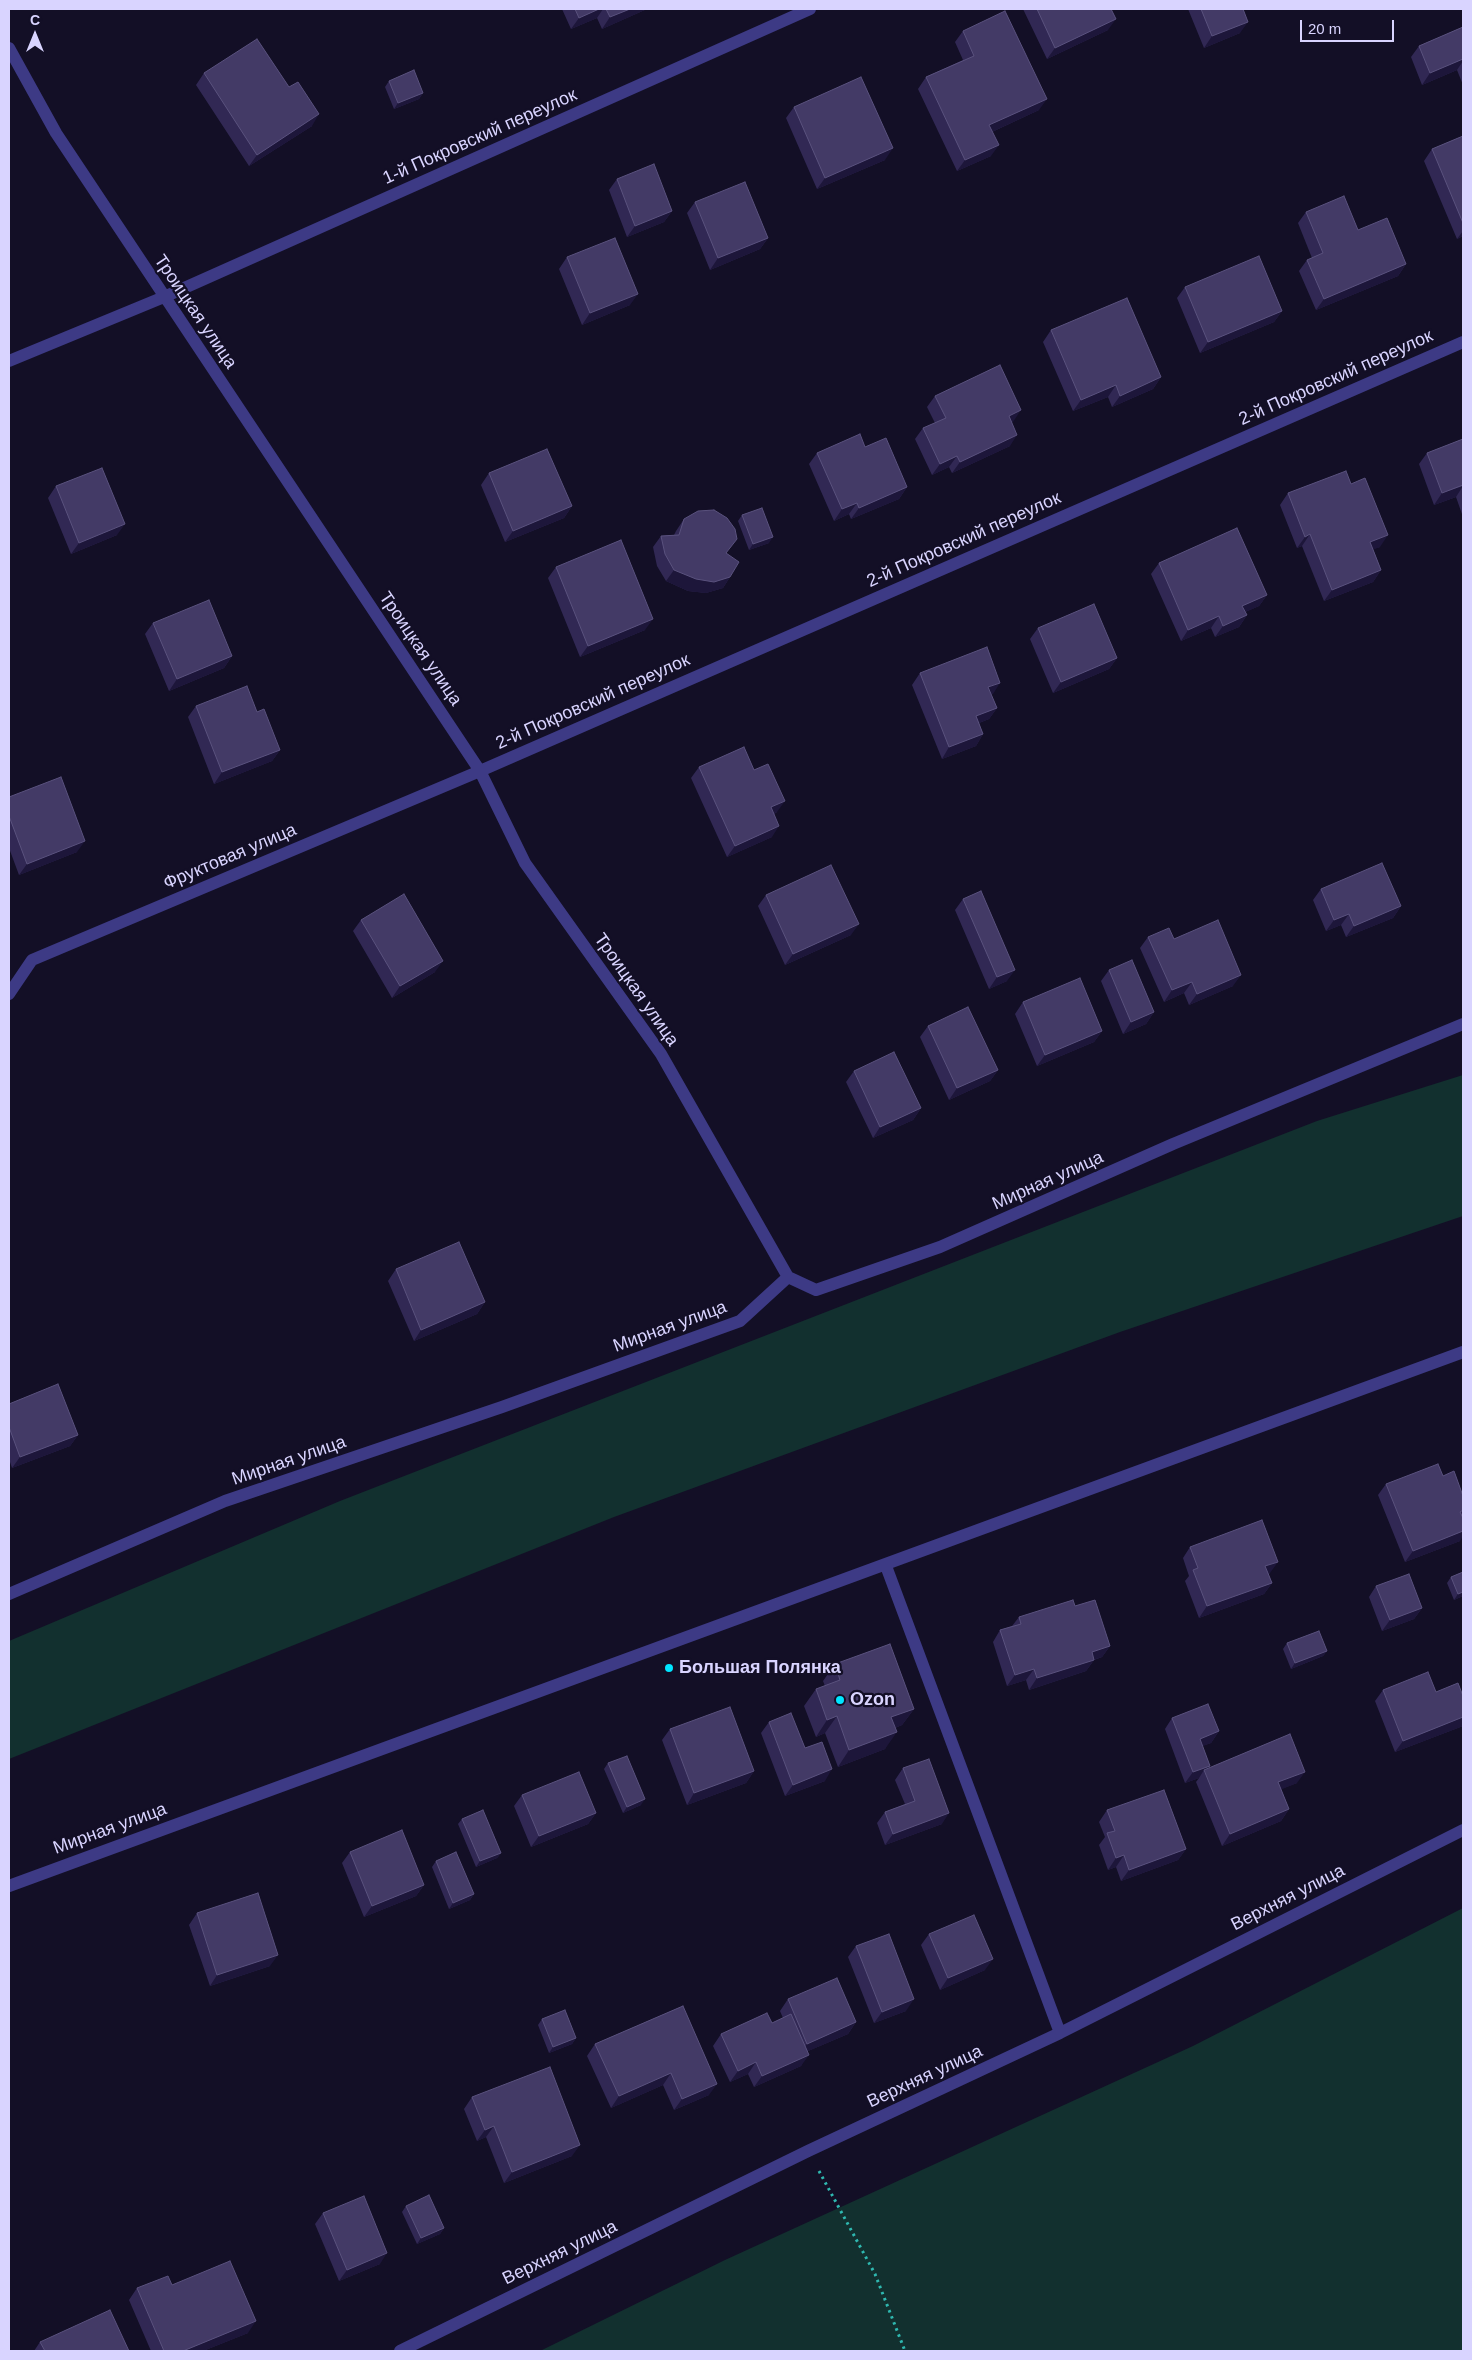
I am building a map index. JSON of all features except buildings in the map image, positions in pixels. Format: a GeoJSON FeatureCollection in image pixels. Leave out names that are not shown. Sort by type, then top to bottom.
{"type":"FeatureCollection","features":[{"type":"Feature","properties":{"kind":"street","name":"1-й Покровский переулок"},"geometry":{"type":"LineString","coordinates":[[9,361],[164,297],[810,9]]}},
{"type":"Feature","properties":{"kind":"street","name":"Троицкая улица"},"geometry":{"type":"LineString","coordinates":[[9,48],[56,133],[480,771],[525,864],[661,1054],[788,1277]]}},
{"type":"Feature","properties":{"kind":"street","name":"2-й Покровский переулок"},"geometry":{"type":"LineString","coordinates":[[480,771],[1463,342]]}},
{"type":"Feature","properties":{"kind":"street","name":"Фруктовая улица"},"geometry":{"type":"LineString","coordinates":[[9,994],[32,960],[480,771]]}},
{"type":"Feature","properties":{"kind":"street","name":"Мирная улица"},"geometry":{"type":"LineString","coordinates":[[9,1594],[225,1502],[493,1410],[740,1321],[788,1277],[816,1290],[940,1247],[1173,1144],[1463,1024]]}},
{"type":"Feature","properties":{"kind":"street","name":"Мирная улица"},"geometry":{"type":"LineString","coordinates":[[9,1886],[40,1872],[886,1566],[1463,1352]]}},
{"type":"Feature","properties":{"kind":"street"},"geometry":{"type":"LineString","coordinates":[[886,1566],[1060,2033]]}},
{"type":"Feature","properties":{"kind":"street","name":"Верхняя улица"},"geometry":{"type":"LineString","coordinates":[[400,2351],[808,2151],[1060,2033],[1463,1830]]}},
{"type":"Feature","properties":{"kind":"path"},"geometry":{"type":"LineString","coordinates":[[808,2151],[875,2274],[905,2351]]}},
{"type":"Feature","properties":{"kind":"green space"},"geometry":{"type":"Polygon","coordinates":[[[1463,1075],[1463,1216],[1120,1332],[614,1517],[9,1759],[9,1641],[340,1501],[1317,1121],[1463,1075]]]}},
{"type":"Feature","properties":{"kind":"green space"},"geometry":{"type":"Polygon","coordinates":[[[1463,1908],[1463,2351],[540,2351],[725,2260],[1193,2046],[1463,1908]]]}},
{"type":"Feature","properties":{"kind":"place","name":"Большая Полянка"},"geometry":{"type":"Point","coordinates":[669,1668]}},
{"type":"Feature","properties":{"kind":"place","name":"Ozon"},"geometry":{"type":"Point","coordinates":[840,1700]}}]}
